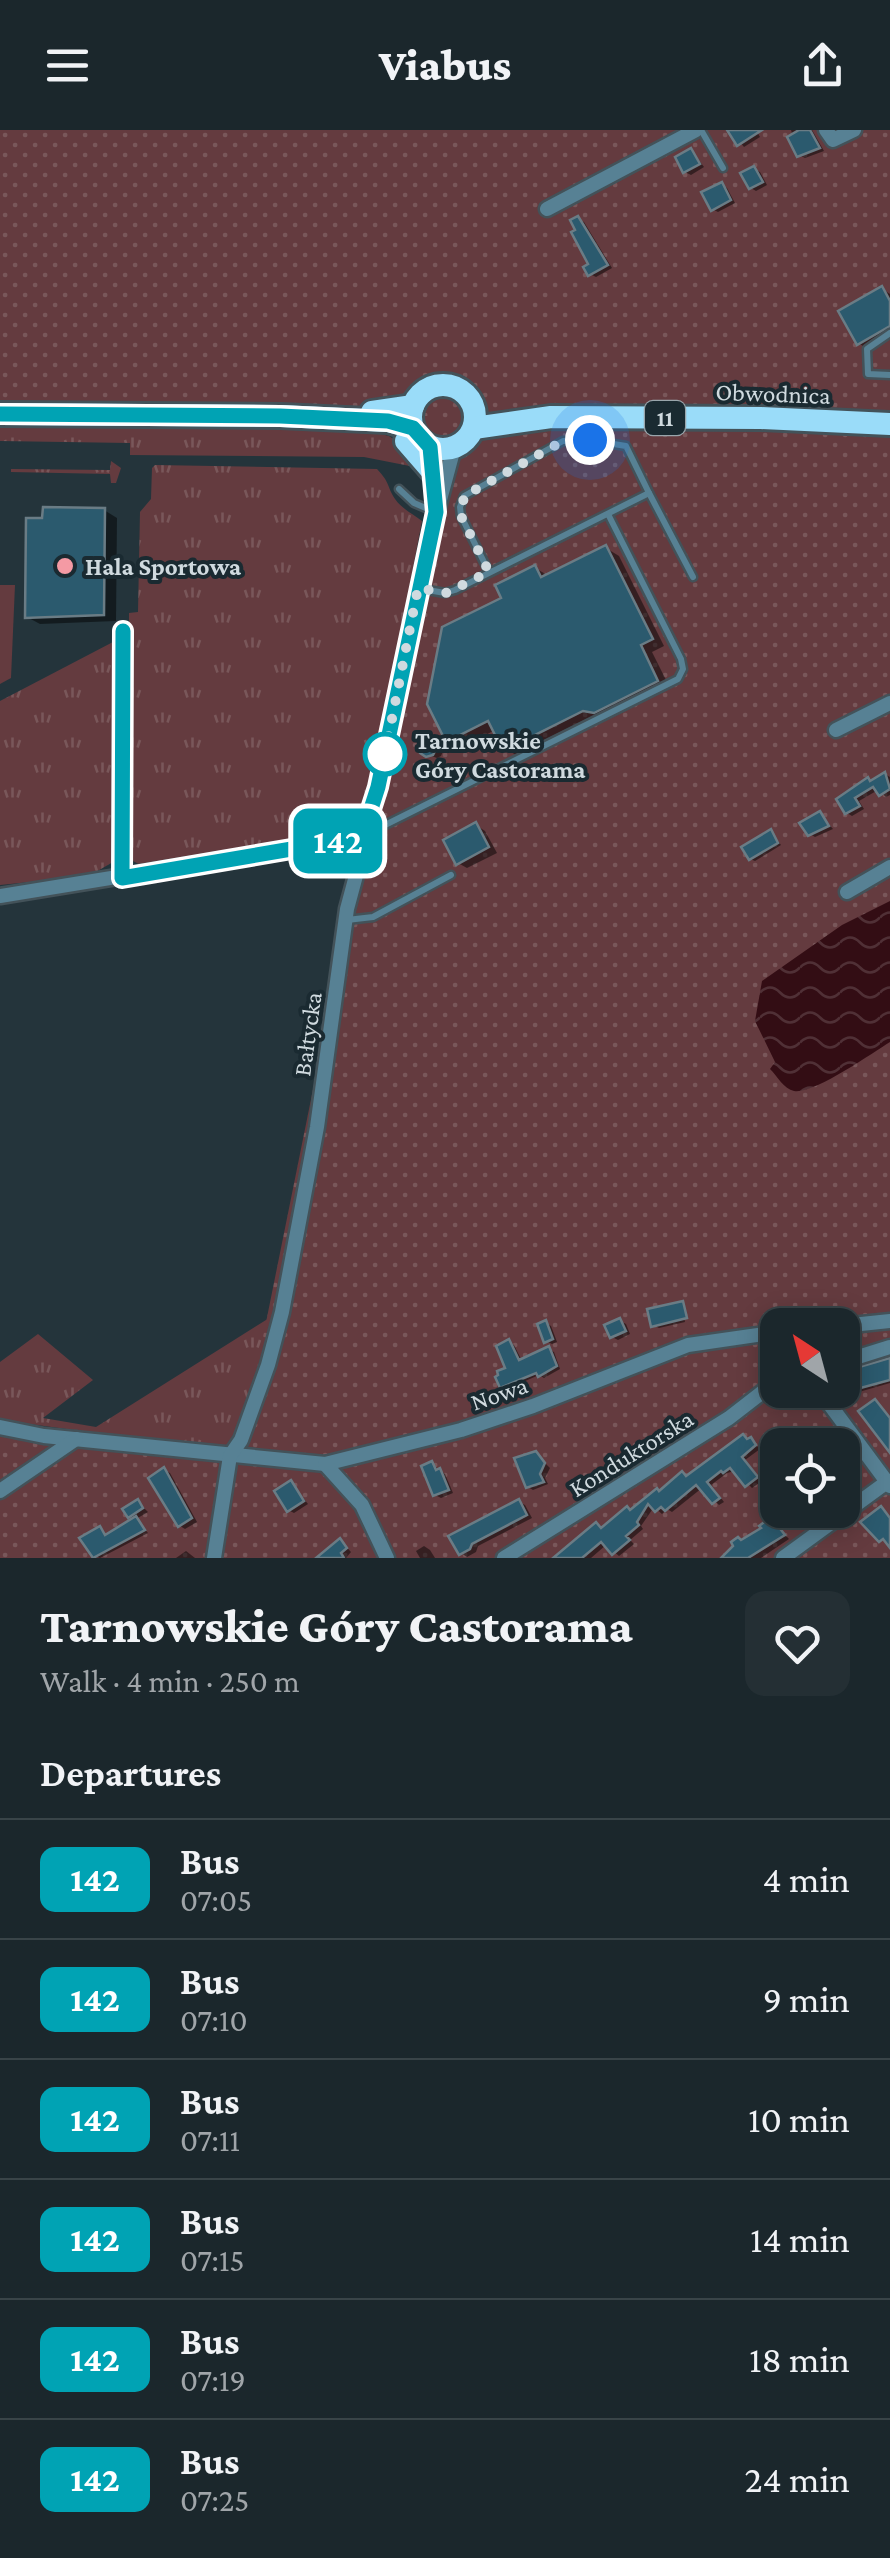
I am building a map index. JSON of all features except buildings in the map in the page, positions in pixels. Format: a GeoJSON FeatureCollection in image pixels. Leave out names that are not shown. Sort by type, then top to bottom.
{"type":"FeatureCollection","features":[{"type":"Feature","properties":{"kind":"highway"},"geometry":{"type":"LineString","coordinates":[[362,422],[439,455],[466,440],[474,418],[462,391],[445,386],[426,390],[413,417]]}},
{"type":"Feature","properties":{"kind":"highway"},"geometry":{"type":"LineString","coordinates":[[0,410],[280,416],[362,422],[413,417]]}},
{"type":"Feature","properties":{"kind":"highway"},"geometry":{"type":"LineString","coordinates":[[0,410],[374,412],[413,417],[439,455]]}},
{"type":"Feature","properties":{"kind":"highway","name":"Obwodnica"},"geometry":{"type":"LineString","coordinates":[[474,418],[495,410],[890,410]]}},
{"type":"Feature","properties":{"kind":"highway","name":"Obwodnica"},"geometry":{"type":"LineString","coordinates":[[474,418],[761,418],[890,424]]}},
{"type":"Feature","properties":{"kind":"street"},"geometry":{"type":"LineString","coordinates":[[547,209],[698,130]]}},
{"type":"Feature","properties":{"kind":"street"},"geometry":{"type":"LineString","coordinates":[[826,130],[833,140],[854,130]]}},
{"type":"Feature","properties":{"kind":"street","name":"Bałtycka"},"geometry":{"type":"LineString","coordinates":[[214,1558],[230,1456],[247,1424],[282,1312],[317,1127],[346,920],[436,512],[439,455]]}},
{"type":"Feature","properties":{"kind":"street","name":"Bałtycka"},"geometry":{"type":"LineString","coordinates":[[436,512],[439,455]]}},
{"type":"Feature","properties":{"kind":"street"},"geometry":{"type":"LineString","coordinates":[[836,730],[890,703]]}},
{"type":"Feature","properties":{"kind":"street"},"geometry":{"type":"LineString","coordinates":[[0,896],[362,837]]}},
{"type":"Feature","properties":{"kind":"street"},"geometry":{"type":"LineString","coordinates":[[846,892],[890,866]]}},
{"type":"Feature","properties":{"kind":"street"},"geometry":{"type":"LineString","coordinates":[[860,1325],[890,1322]]}},
{"type":"Feature","properties":{"kind":"street","name":"Nowa"},"geometry":{"type":"LineString","coordinates":[[0,1427],[76,1439],[325,1464],[461,1430],[688,1345],[760,1334]]}},
{"type":"Feature","properties":{"kind":"street"},"geometry":{"type":"LineString","coordinates":[[860,1356],[890,1346]]}},
{"type":"Feature","properties":{"kind":"street","name":"Konduktorska"},"geometry":{"type":"LineString","coordinates":[[504,1558],[522,1554],[760,1394]]}},
{"type":"Feature","properties":{"kind":"street"},"geometry":{"type":"LineString","coordinates":[[783,1558],[888,1484],[832,1408]]}},
{"type":"Feature","properties":{"kind":"street"},"geometry":{"type":"LineString","coordinates":[[0,1491],[76,1439]]}},
{"type":"Feature","properties":{"kind":"street"},"geometry":{"type":"LineString","coordinates":[[325,1464],[362,1506],[387,1558]]}},
{"type":"Feature","properties":{"kind":"lane"},"geometry":{"type":"LineString","coordinates":[[698,130],[723,168]]}},
{"type":"Feature","properties":{"kind":"lane"},"geometry":{"type":"LineString","coordinates":[[890,333],[867,349],[868,374],[890,374]]}},
{"type":"Feature","properties":{"kind":"lane"},"geometry":{"type":"LineString","coordinates":[[489,572],[461,516],[464,496],[563,441],[590,440],[626,446],[693,577]]}},
{"type":"Feature","properties":{"kind":"lane"},"geometry":{"type":"LineString","coordinates":[[399,490],[418,506],[436,512]]}},
{"type":"Feature","properties":{"kind":"lane"},"geometry":{"type":"LineString","coordinates":[[418,588],[446,593],[650,493]]}},
{"type":"Feature","properties":{"kind":"lane"},"geometry":{"type":"LineString","coordinates":[[362,837],[678,679],[683,669],[681,659],[608,514]]}},
{"type":"Feature","properties":{"kind":"lane"},"geometry":{"type":"LineString","coordinates":[[122,878],[123,631]]}},
{"type":"Feature","properties":{"kind":"lane"},"geometry":{"type":"LineString","coordinates":[[346,920],[373,917],[451,875]]}},
{"type":"Feature","properties":{"kind":"green space"},"geometry":{"type":"Polygon","coordinates":[[[0,130],[890,130],[890,1558],[0,1558],[0,1432],[238,1461],[392,698],[442,416],[31,416],[0,433],[0,130]]]}},
{"type":"Feature","properties":{"kind":"green space"},"geometry":{"type":"Polygon","coordinates":[[[446,395],[443,441],[429,437],[421,424],[421,409],[446,395]]]}},
{"type":"Feature","properties":{"kind":"green space"},"geometry":{"type":"Polygon","coordinates":[[[0,419],[244,423],[364,430],[398,442],[420,468],[364,457],[130,455],[130,443],[0,441],[0,419]]]}},
{"type":"Feature","properties":{"kind":"green space"},"geometry":{"type":"Polygon","coordinates":[[[111,461],[121,468],[116,483],[111,483],[110,474],[11,472],[110,470],[111,461]]]}},
{"type":"Feature","properties":{"kind":"green space"},"geometry":{"type":"Polygon","coordinates":[[[155,465],[377,469],[398,503],[422,521],[366,813],[363,822],[351,832],[148,869],[133,861],[129,854],[129,613],[138,612],[140,512],[151,499],[155,465]]]}},
{"type":"Feature","properties":{"kind":"green space"},"geometry":{"type":"Polygon","coordinates":[[[0,585],[15,585],[11,678],[0,684],[0,585]]]}},
{"type":"Feature","properties":{"kind":"green space"},"geometry":{"type":"Polygon","coordinates":[[[113,642],[113,862],[89,876],[0,885],[0,701],[113,642]]]}},
{"type":"Feature","properties":{"kind":"green space"},"geometry":{"type":"Polygon","coordinates":[[[274,1315],[264,1362],[229,1451],[0,1420],[0,1362],[38,1334],[93,1380],[43,1418],[96,1427],[274,1315]]]}},
{"type":"Feature","properties":{"kind":"water"},"geometry":{"type":"Polygon","coordinates":[[[890,901],[890,1042],[814,1087],[790,1090],[770,1069],[775,1062],[755,1021],[762,981],[842,925],[890,901]]]}},
{"type":"Feature","properties":{"kind":"bus line","name":"142"},"geometry":{"type":"LineString","coordinates":[[0,414],[280,416],[388,421],[413,428],[430,447],[436,512],[378,787],[362,837],[122,878],[123,631]]}},
{"type":"Feature","properties":{"kind":"place","name":"Hala Sportowa"},"geometry":{"type":"Point","coordinates":[65,566]}},
{"type":"Feature","properties":{"kind":"place","name":"Tarnowskie Góry Castorama"},"geometry":{"type":"Point","coordinates":[385,754]}},
{"type":"Feature","properties":{"kind":"route"},"geometry":{"type":"LineString","coordinates":[[385,754],[418,588],[446,593],[489,572],[461,516],[464,496],[563,441],[590,440]]}}]}
